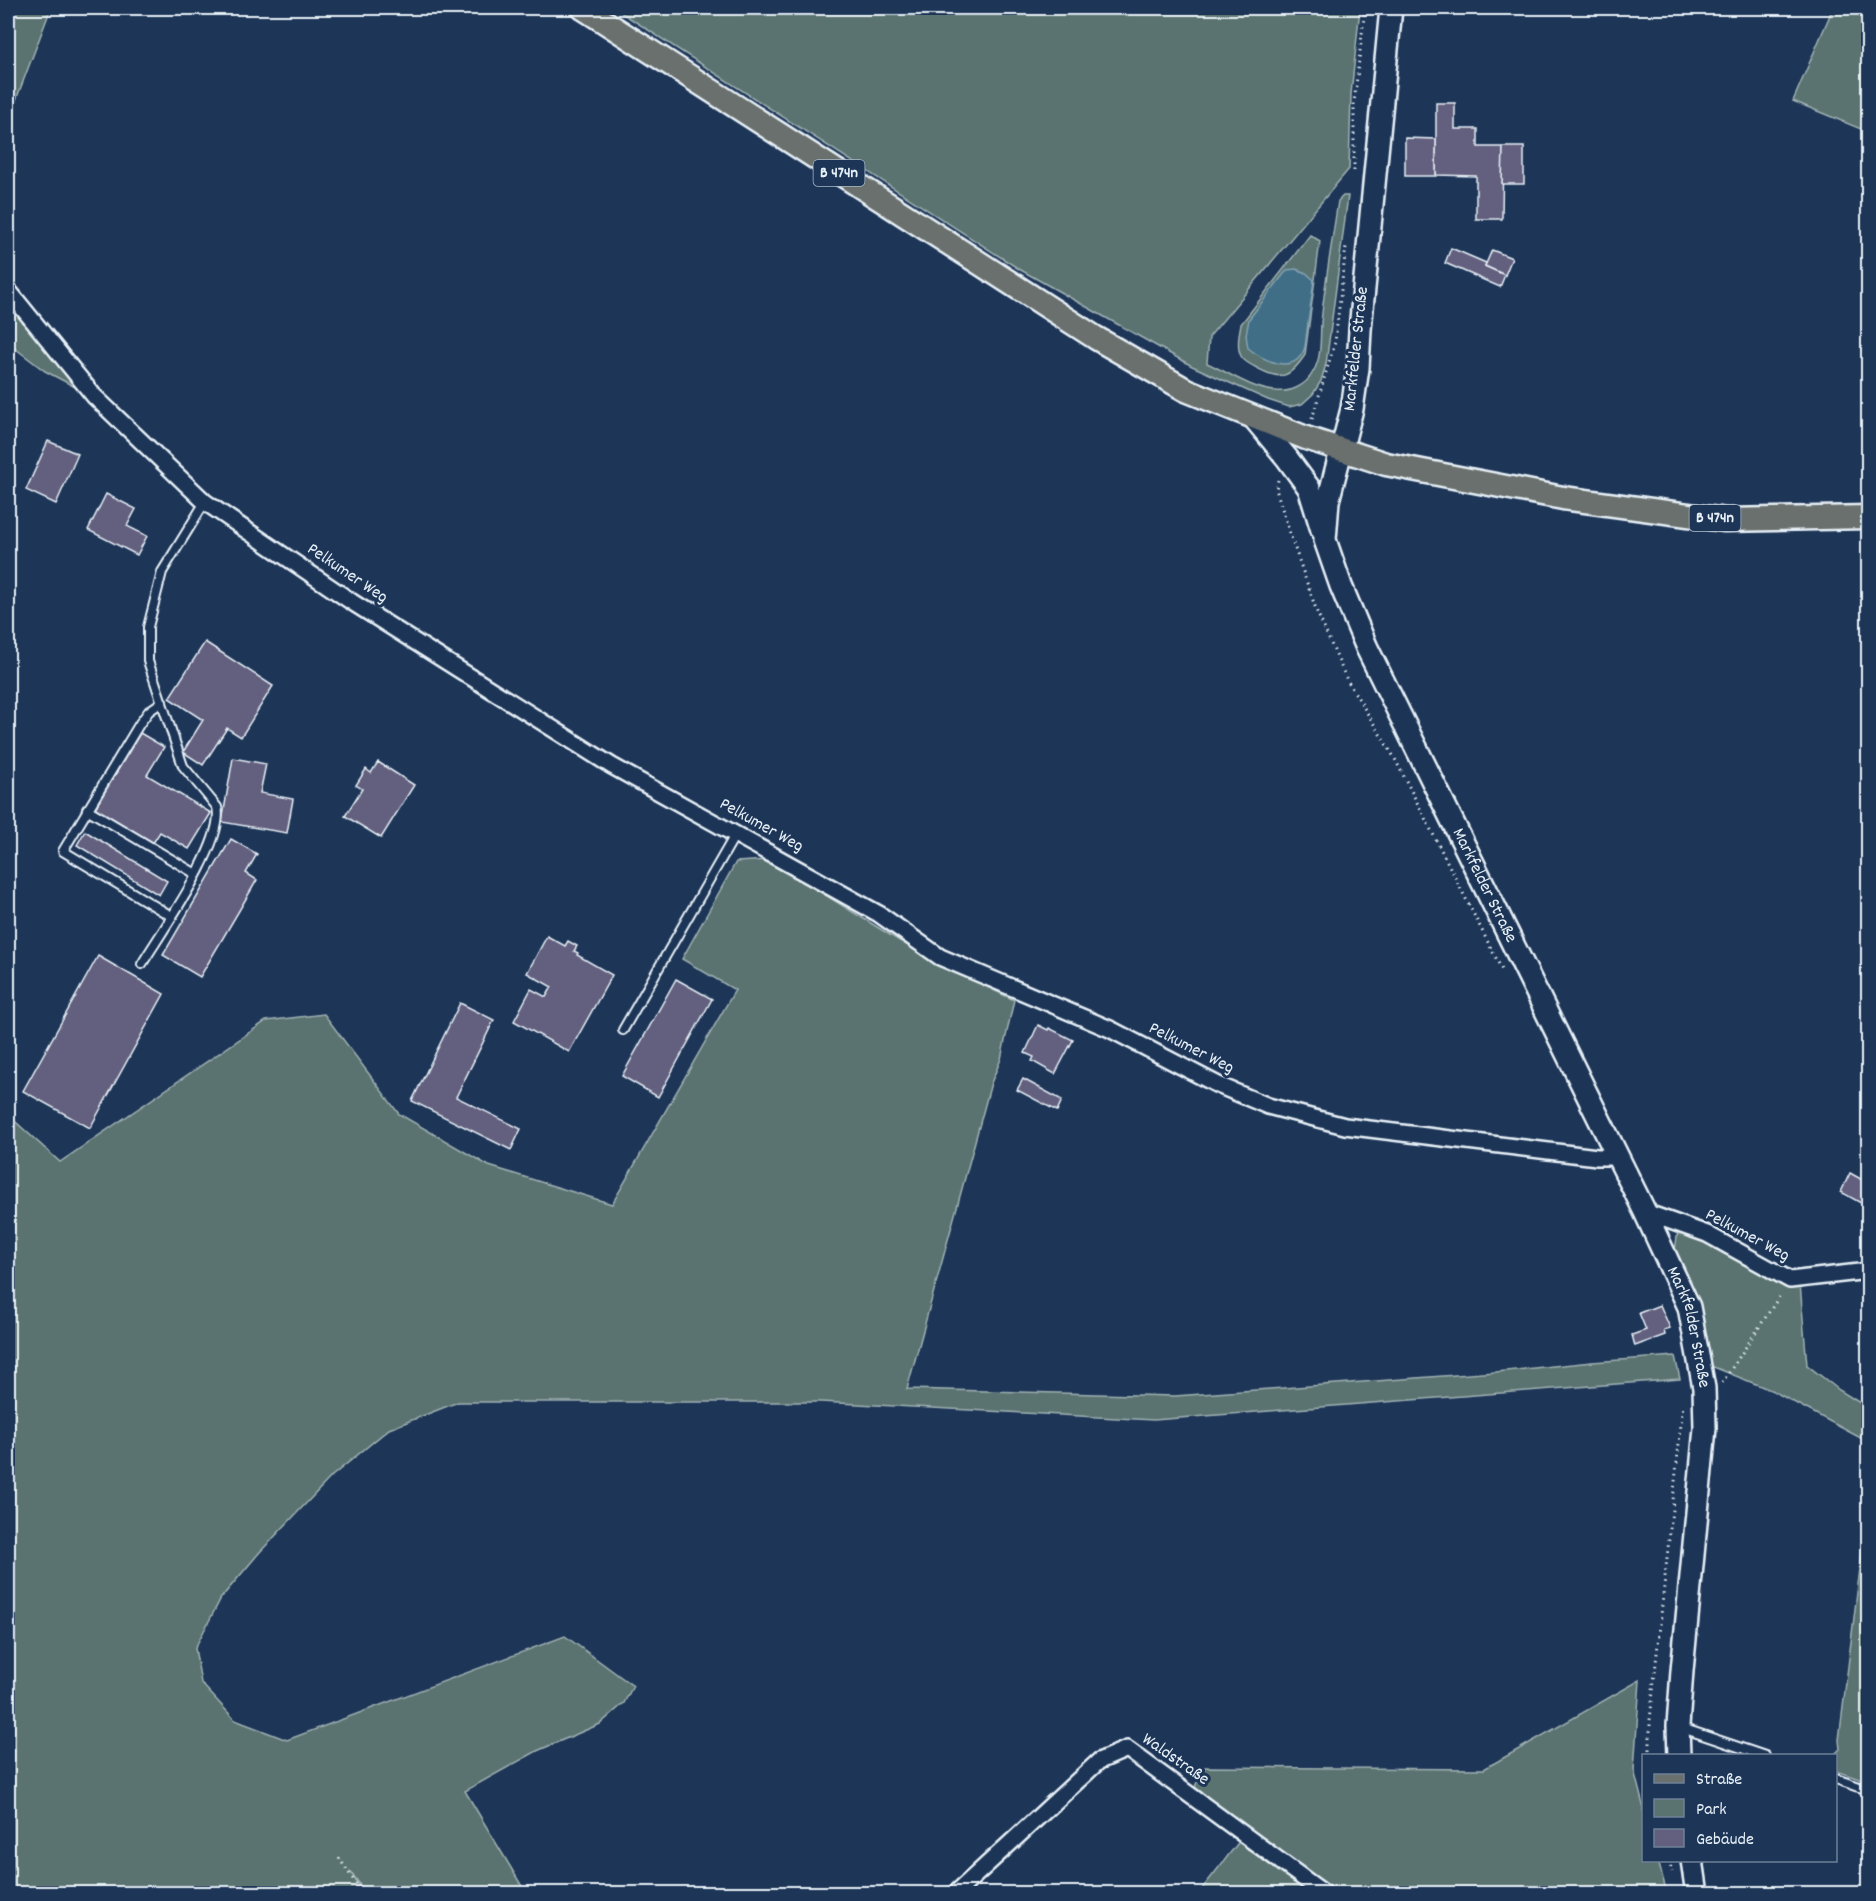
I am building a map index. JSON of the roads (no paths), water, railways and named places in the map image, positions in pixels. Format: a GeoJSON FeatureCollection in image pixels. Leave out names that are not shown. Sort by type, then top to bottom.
{"type":"FeatureCollection","features":[{"type":"Feature","properties":{"kind":"main road","name":"B 474n"},"geometry":{"type":"LineString","coordinates":[[583,8],[1096,338],[1186,390],[1306,438],[1386,464],[1610,506],[1725,520],[1869,517]]}},
{"type":"Feature","properties":{"kind":"street","name":"Markfelder Straße"},"geometry":{"type":"LineString","coordinates":[[1391,8],[1358,368],[1352,409],[1328,501],[1326,540],[1341,586],[1367,648],[1645,1212],[1689,1307],[1695,1387],[1705,1428],[1689,1588],[1678,1726],[1679,1754]]}},
{"type":"Feature","properties":{"kind":"street","name":"Pelkumer Weg"},"geometry":{"type":"LineString","coordinates":[[8,290],[94,396],[205,502],[352,602],[602,759],[879,914],[940,957],[1101,1025],[1218,1085],[1268,1106],[1345,1126],[1597,1157],[1617,1157]]}},
{"type":"Feature","properties":{"kind":"street"},"geometry":{"type":"LineString","coordinates":[[1253,417],[1309,488],[1326,540]]}},
{"type":"Feature","properties":{"kind":"street","name":"Pelkumer Weg"},"geometry":{"type":"LineString","coordinates":[[1645,1212],[1707,1234],[1790,1280],[1869,1271]]}},
{"type":"Feature","properties":{"kind":"street","name":"Waldstraße"},"geometry":{"type":"LineString","coordinates":[[955,1893],[1100,1761],[1127,1749],[1325,1893]]}},
{"type":"Feature","properties":{"kind":"street"},"geometry":{"type":"LineString","coordinates":[[1692,1862],[1697,1893]]}},
{"type":"Feature","properties":{"kind":"lane"},"geometry":{"type":"LineString","coordinates":[[142,964],[196,874],[215,834],[218,810],[183,766],[147,661],[148,627],[162,572],[205,502]]}},
{"type":"Feature","properties":{"kind":"lane"},"geometry":{"type":"LineString","coordinates":[[162,702],[146,714],[63,851],[171,916]]}},
{"type":"Feature","properties":{"kind":"lane"},"geometry":{"type":"LineString","coordinates":[[87,809],[196,874]]}},
{"type":"Feature","properties":{"kind":"lane"},"geometry":{"type":"LineString","coordinates":[[623,1030],[735,835]]}},
{"type":"Feature","properties":{"kind":"lane"},"geometry":{"type":"LineString","coordinates":[[1678,1726],[1762,1754]]}},
{"type":"Feature","properties":{"kind":"lane"},"geometry":{"type":"LineString","coordinates":[[1837,1779],[1869,1790]]}},
{"type":"Feature","properties":{"kind":"water"},"geometry":{"type":"Polygon","coordinates":[[[1296,269],[1306,273],[1314,280],[1304,350],[1293,362],[1285,364],[1269,361],[1248,348],[1246,335],[1249,319],[1287,270],[1296,269]]]}}]}
